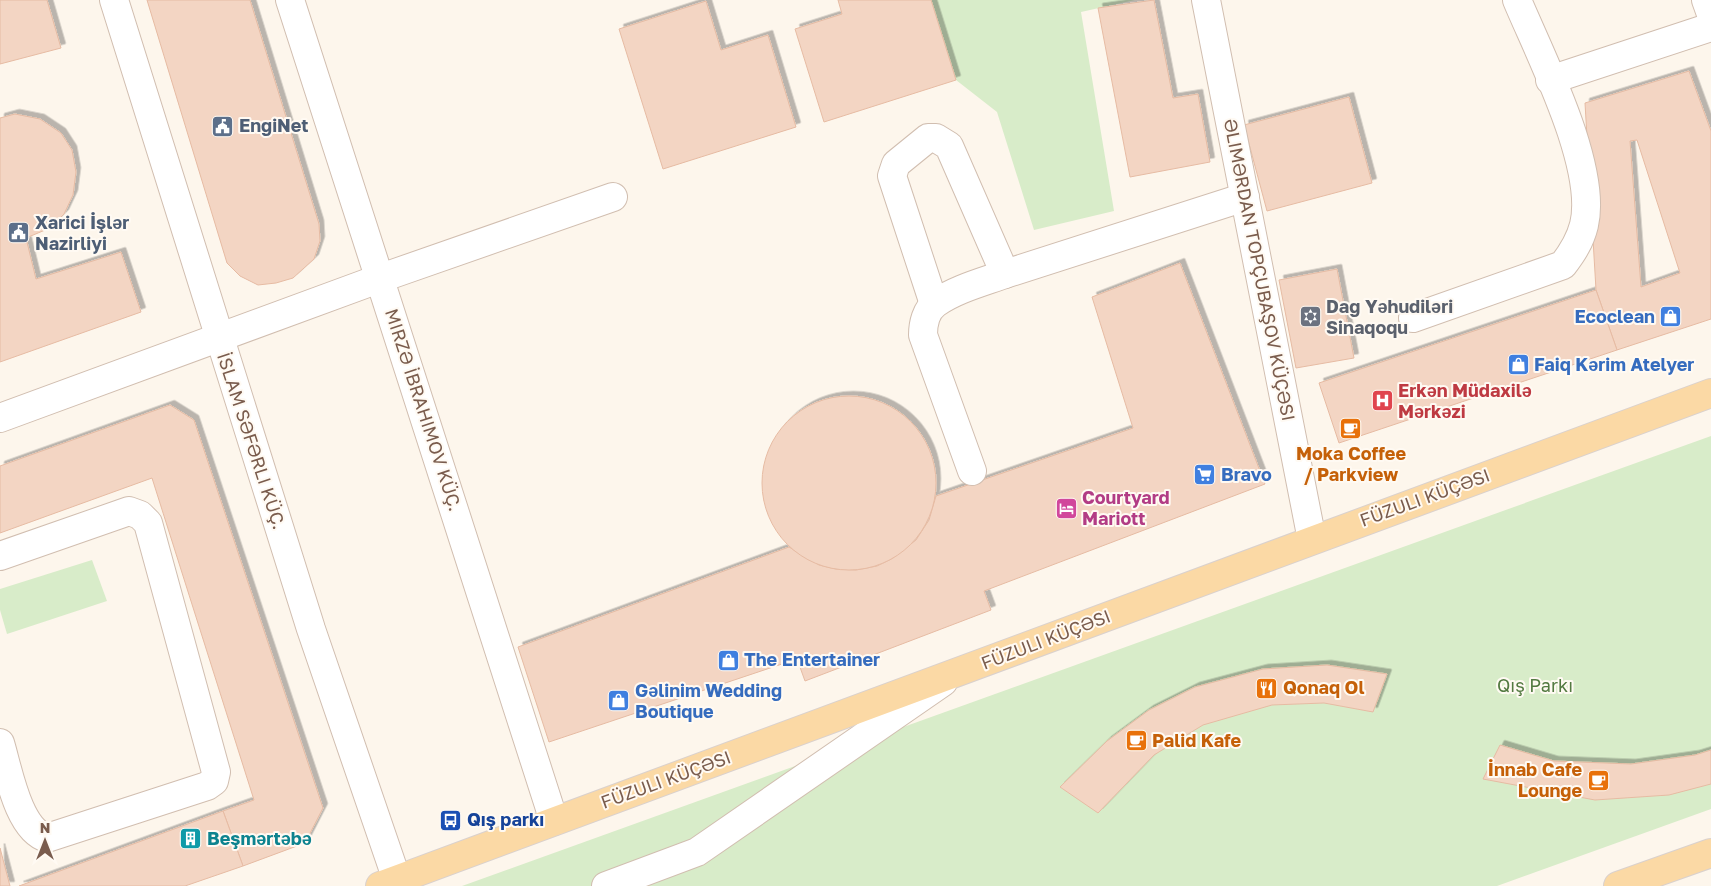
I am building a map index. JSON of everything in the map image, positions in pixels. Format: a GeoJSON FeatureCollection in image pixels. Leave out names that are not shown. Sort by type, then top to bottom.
{"type":"FeatureCollection","features":[{"type":"Feature","properties":{"kind":"main road","name":"FÜZULI KÜÇƏSI"},"geometry":{"type":"LineString","coordinates":[[388,883],[1711,393]]}},
{"type":"Feature","properties":{"kind":"main road"},"geometry":{"type":"LineString","coordinates":[[1618,886],[1711,853]]}},
{"type":"Feature","properties":{"kind":"street","name":"İSLAM SƏFƏRLI KÜÇ."},"geometry":{"type":"LineString","coordinates":[[114,0],[311,629],[388,883]]}},
{"type":"Feature","properties":{"kind":"street","name":"MIRZƏ İBRAHIMOV KÜÇ."},"geometry":{"type":"LineString","coordinates":[[290,0],[554,821]]}},
{"type":"Feature","properties":{"kind":"street"},"geometry":{"type":"LineString","coordinates":[[1413,318],[1564,265],[1578,246],[1585,224],[1587,202],[1575,139],[1517,0]]}},
{"type":"Feature","properties":{"kind":"street"},"geometry":{"type":"LineString","coordinates":[[1706,0],[1711,14]]}},
{"type":"Feature","properties":{"kind":"street","name":"ƏLIMƏRDAN TOPÇUBAŞOV KÜÇƏSI"},"geometry":{"type":"LineString","coordinates":[[1211,1],[1245,197],[1312,540]]}},
{"type":"Feature","properties":{"kind":"street"},"geometry":{"type":"LineString","coordinates":[[1550,80],[1711,27]]}},
{"type":"Feature","properties":{"kind":"street"},"geometry":{"type":"LineString","coordinates":[[934,304],[892,176],[896,164],[928,138],[936,138],[949,146],[1005,274]]}},
{"type":"Feature","properties":{"kind":"street"},"geometry":{"type":"LineString","coordinates":[[0,418],[380,278],[613,197]]}},
{"type":"Feature","properties":{"kind":"street"},"geometry":{"type":"LineString","coordinates":[[972,471],[923,335],[924,322],[934,304],[969,286],[1245,197]]}},
{"type":"Feature","properties":{"kind":"street"},"geometry":{"type":"LineString","coordinates":[[0,556],[129,511],[140,515],[148,523],[216,772],[214,781],[207,786],[47,838],[38,835],[9,807],[0,743]]}},
{"type":"Feature","properties":{"kind":"street"},"geometry":{"type":"LineString","coordinates":[[606,886],[697,852],[952,675]]}},
{"type":"Feature","properties":{"kind":"green space"},"geometry":{"type":"Polygon","coordinates":[[[931,0],[1135,0],[1081,12],[1114,211],[1034,230],[997,112],[956,80],[931,0]]]}},
{"type":"Feature","properties":{"kind":"green space","name":"Qış Parkı"},"geometry":{"type":"Polygon","coordinates":[[[1711,436],[1711,809],[1497,886],[462,886],[1711,436]]]}},
{"type":"Feature","properties":{"kind":"green space"},"geometry":{"type":"Polygon","coordinates":[[[92,560],[107,601],[7,634],[0,610],[0,589],[92,560]]]}},
{"type":"Feature","properties":{"kind":"building"},"geometry":{"type":"Polygon","coordinates":[[[0,0],[47,0],[61,48],[0,64],[0,0]]]}},
{"type":"Feature","properties":{"kind":"building"},"geometry":{"type":"Polygon","coordinates":[[[147,0],[250,0],[319,224],[320,241],[314,259],[293,278],[276,283],[258,285],[240,276],[227,263],[147,0]]]}},
{"type":"Feature","properties":{"kind":"building"},"geometry":{"type":"Polygon","coordinates":[[[838,0],[931,0],[956,80],[824,122],[795,29],[842,14],[838,0]]]}},
{"type":"Feature","properties":{"kind":"building"},"geometry":{"type":"Polygon","coordinates":[[[1154,0],[1173,98],[1198,94],[1210,162],[1130,177],[1098,8],[1154,0]]]}},
{"type":"Feature","properties":{"kind":"building"},"geometry":{"type":"Polygon","coordinates":[[[706,1],[721,50],[768,35],[796,127],[663,169],[619,29],[706,1]]]}},
{"type":"Feature","properties":{"kind":"building"},"geometry":{"type":"Polygon","coordinates":[[[1689,71],[1711,131],[1711,319],[1617,350],[1596,290],[1585,103],[1689,71]],[[1637,140],[1630,141],[1641,287],[1680,273],[1637,140]]]}},
{"type":"Feature","properties":{"kind":"building"},"geometry":{"type":"Polygon","coordinates":[[[1349,97],[1372,183],[1267,211],[1244,125],[1349,97]]]}},
{"type":"Feature","properties":{"kind":"building","name":"Xarici İşlər Nazirliyi"},"geometry":{"type":"Polygon","coordinates":[[[15,114],[40,119],[61,133],[72,150],[76,172],[73,195],[64,214],[50,228],[26,238],[36,279],[121,252],[141,312],[0,362],[0,118],[15,114]]]}},
{"type":"Feature","properties":{"kind":"building","name":"Courtyard Mariott"},"geometry":{"type":"Polygon","coordinates":[[[1180,263],[1265,484],[984,591],[991,610],[805,681],[797,659],[549,742],[518,647],[789,547],[819,565],[836,569],[856,570],[877,566],[893,558],[916,540],[929,520],[936,496],[1133,428],[1092,297],[1180,263]]]}},
{"type":"Feature","properties":{"kind":"building"},"geometry":{"type":"Polygon","coordinates":[[[1337,269],[1354,358],[1296,368],[1279,280],[1337,269]]]}},
{"type":"Feature","properties":{"kind":"building"},"geometry":{"type":"Polygon","coordinates":[[[1596,290],[1617,350],[1339,443],[1319,383],[1596,290]]]}},
{"type":"Feature","properties":{"kind":"building"},"geometry":{"type":"Polygon","coordinates":[[[849,396],[866,398],[882,403],[904,416],[916,428],[932,458],[936,483],[934,500],[929,516],[916,538],[904,550],[874,566],[849,570],[832,568],[816,563],[794,550],[782,538],[766,508],[762,483],[764,466],[769,450],[782,428],[794,416],[824,400],[849,396]]]}},
{"type":"Feature","properties":{"kind":"building"},"geometry":{"type":"Polygon","coordinates":[[[170,405],[194,420],[323,808],[305,843],[243,866],[223,811],[254,800],[152,478],[0,533],[0,466],[170,405]]]}},
{"type":"Feature","properties":{"kind":"building"},"geometry":{"type":"Polygon","coordinates":[[[1327,665],[1387,674],[1373,712],[1324,703],[1272,705],[1203,725],[1154,755],[1098,813],[1060,787],[1107,741],[1149,710],[1195,687],[1263,669],[1327,665]]]}},
{"type":"Feature","properties":{"kind":"building"},"geometry":{"type":"Polygon","coordinates":[[[1500,745],[1554,761],[1631,764],[1695,755],[1711,750],[1711,784],[1669,795],[1595,800],[1483,779],[1500,745]]]}},
{"type":"Feature","properties":{"kind":"building","name":"Beşmərtəbə"},"geometry":{"type":"Polygon","coordinates":[[[223,811],[243,866],[185,886],[19,886],[223,811]]]}},
{"type":"Feature","properties":{"kind":"building"},"geometry":{"type":"Polygon","coordinates":[[[0,848],[10,886],[0,886],[0,848]]]}},
{"type":"Feature","properties":{"kind":"place","name":"EngiNet"},"geometry":{"type":"Point","coordinates":[223,126]}},
{"type":"Feature","properties":{"kind":"place","name":"Xarici İşlər Nazirliyi"},"geometry":{"type":"Point","coordinates":[19,233]}},
{"type":"Feature","properties":{"kind":"place","name":"Dağ Yəhudiləri Sinaqoqu"},"geometry":{"type":"Point","coordinates":[1310,317]}},
{"type":"Feature","properties":{"kind":"place","name":"Ecoclean"},"geometry":{"type":"Point","coordinates":[1671,317]}},
{"type":"Feature","properties":{"kind":"place","name":"Faiq Kərim Atelyer"},"geometry":{"type":"Point","coordinates":[1518,365]}},
{"type":"Feature","properties":{"kind":"place","name":"Erkən Müdaxilə Mərkəzi"},"geometry":{"type":"Point","coordinates":[1382,401]}},
{"type":"Feature","properties":{"kind":"place","name":"Moka Coffee / Parkview"},"geometry":{"type":"Point","coordinates":[1351,429]}},
{"type":"Feature","properties":{"kind":"place","name":"Bravo"},"geometry":{"type":"Point","coordinates":[1205,475]}},
{"type":"Feature","properties":{"kind":"place","name":"Courtyard Mariott"},"geometry":{"type":"Point","coordinates":[1066,508]}},
{"type":"Feature","properties":{"kind":"place","name":"The Entertainer"},"geometry":{"type":"Point","coordinates":[728,660]}},
{"type":"Feature","properties":{"kind":"place","name":"Qonaq Ol"},"geometry":{"type":"Point","coordinates":[1267,688]}},
{"type":"Feature","properties":{"kind":"place","name":"Gəlinim Wedding Boutique"},"geometry":{"type":"Point","coordinates":[619,701]}},
{"type":"Feature","properties":{"kind":"place","name":"Palid Kafe"},"geometry":{"type":"Point","coordinates":[1136,741]}},
{"type":"Feature","properties":{"kind":"place","name":"İnnab Cafe Lounge"},"geometry":{"type":"Point","coordinates":[1598,780]}},
{"type":"Feature","properties":{"kind":"place","name":"Qış parkı"},"geometry":{"type":"Point","coordinates":[451,820]}},
{"type":"Feature","properties":{"kind":"place","name":"Beşmərtəbə"},"geometry":{"type":"Point","coordinates":[191,839]}}]}
